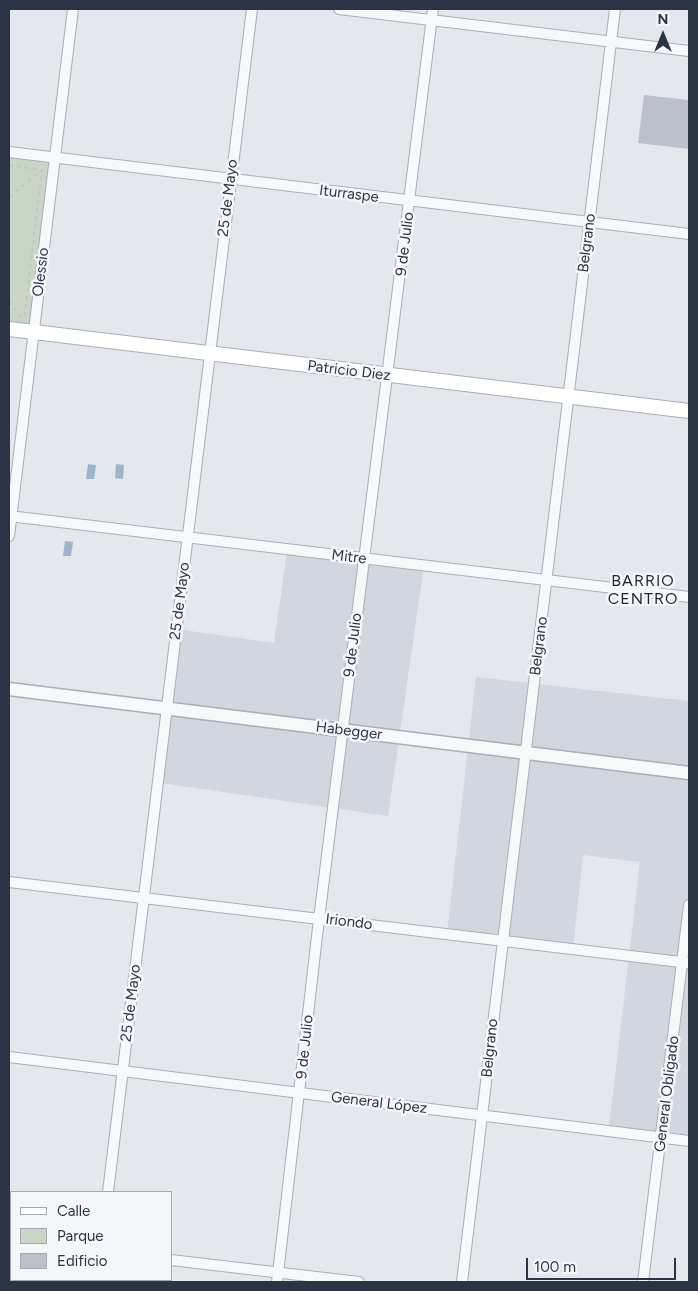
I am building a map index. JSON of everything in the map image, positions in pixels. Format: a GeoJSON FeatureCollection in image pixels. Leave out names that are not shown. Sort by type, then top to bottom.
{"type":"FeatureCollection","features":[{"type":"Feature","properties":{"kind":"main road","name":"Patricio Diez"},"geometry":{"type":"LineString","coordinates":[[12,325],[388,376],[689,411]]}},
{"type":"Feature","properties":{"kind":"street","name":"Olessio"},"geometry":{"type":"LineString","coordinates":[[9,536],[29,327],[55,158],[73,9]]}},
{"type":"Feature","properties":{"kind":"street","name":"25 de Mayo"},"geometry":{"type":"LineString","coordinates":[[108,1191],[252,9]]}},
{"type":"Feature","properties":{"kind":"street"},"geometry":{"type":"LineString","coordinates":[[339,9],[689,51]]}},
{"type":"Feature","properties":{"kind":"street","name":"9 de Julio"},"geometry":{"type":"LineString","coordinates":[[277,1278],[319,919],[433,9]]}},
{"type":"Feature","properties":{"kind":"street","name":"Belgrano"},"geometry":{"type":"LineString","coordinates":[[462,1282],[616,9]]}},
{"type":"Feature","properties":{"kind":"street","name":"Iturraspe"},"geometry":{"type":"LineString","coordinates":[[9,152],[410,202],[689,234]]}},
{"type":"Feature","properties":{"kind":"street","name":"Mitre"},"geometry":{"type":"LineString","coordinates":[[10,516],[689,597]]}},
{"type":"Feature","properties":{"kind":"street","name":"Habegger"},"geometry":{"type":"LineString","coordinates":[[9,690],[689,773]]}},
{"type":"Feature","properties":{"kind":"street","name":"Iriondo"},"geometry":{"type":"LineString","coordinates":[[9,882],[686,963]]}},
{"type":"Feature","properties":{"kind":"street","name":"General Obligado"},"geometry":{"type":"LineString","coordinates":[[644,1282],[661,1138],[686,963],[689,906]]}},
{"type":"Feature","properties":{"kind":"street","name":"General López"},"geometry":{"type":"LineString","coordinates":[[9,1057],[689,1142]]}},
{"type":"Feature","properties":{"kind":"street"},"geometry":{"type":"LineString","coordinates":[[172,1260],[277,1278],[359,1282]]}},
{"type":"Feature","properties":{"kind":"path"},"geometry":{"type":"LineString","coordinates":[[9,165],[42,170]]}},
{"type":"Feature","properties":{"kind":"path"},"geometry":{"type":"LineString","coordinates":[[29,327],[42,170]]}},
{"type":"Feature","properties":{"kind":"path"},"geometry":{"type":"LineString","coordinates":[[9,197],[42,170]]}},
{"type":"Feature","properties":{"kind":"path"},"geometry":{"type":"LineString","coordinates":[[9,301],[29,327]]}},
{"type":"Feature","properties":{"kind":"path"},"geometry":{"type":"LineString","coordinates":[[12,325],[29,327]]}},
{"type":"Feature","properties":{"kind":"shaded area"},"geometry":{"type":"Polygon","coordinates":[[[288,545],[424,565],[388,816],[154,782],[176,629],[274,643],[288,545]]]}},
{"type":"Feature","properties":{"kind":"shaded area"},"geometry":{"type":"Polygon","coordinates":[[[476,677],[689,701],[689,1145],[608,1136],[640,862],[583,855],[573,948],[447,934],[476,677]]]}},
{"type":"Feature","properties":{"kind":"green space"},"geometry":{"type":"Polygon","coordinates":[[[9,152],[55,158],[34,332],[9,329],[9,152]]]}},
{"type":"Feature","properties":{"kind":"water"},"geometry":{"type":"Polygon","coordinates":[[[88,464],[96,465],[94,479],[86,479],[88,464]]]}},
{"type":"Feature","properties":{"kind":"water"},"geometry":{"type":"Polygon","coordinates":[[[116,464],[124,465],[123,479],[115,478],[116,464]]]}},
{"type":"Feature","properties":{"kind":"water"},"geometry":{"type":"Polygon","coordinates":[[[65,541],[73,542],[71,556],[63,556],[65,541]]]}},
{"type":"Feature","properties":{"kind":"building"},"geometry":{"type":"Polygon","coordinates":[[[644,95],[689,100],[689,149],[638,143],[644,95]]]}},
{"type":"Feature","properties":{"kind":"district","name":"BARRIO CENTRO"},"geometry":{"type":"Point","coordinates":[643,590]}}]}
